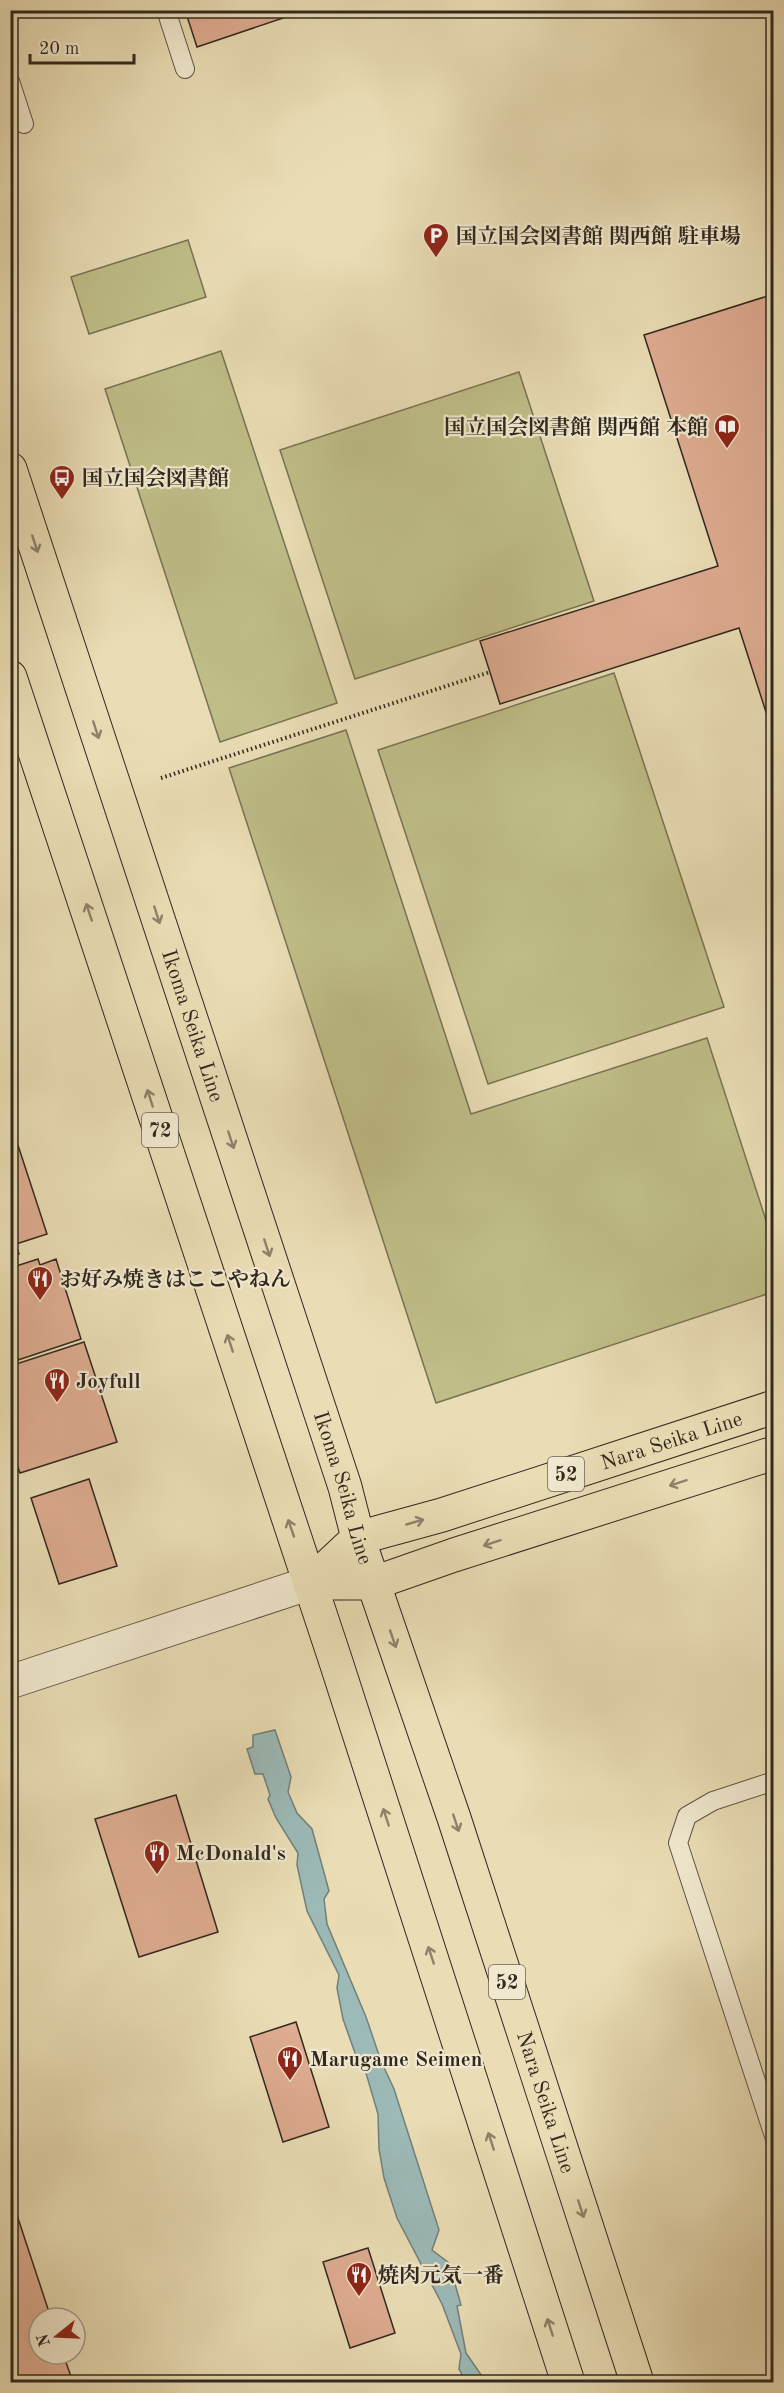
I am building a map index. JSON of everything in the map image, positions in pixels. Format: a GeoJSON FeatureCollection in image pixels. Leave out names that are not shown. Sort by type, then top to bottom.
{"type":"FeatureCollection","features":[{"type":"Feature","properties":{"kind":"main road","name":"Ikoma Seika Line"},"geometry":{"type":"LineString","coordinates":[[10,469],[345,1487],[358,1538],[374,1583]]}},
{"type":"Feature","properties":{"kind":"main road","name":"72"},"geometry":{"type":"LineString","coordinates":[[10,677],[310,1583]]}},
{"type":"Feature","properties":{"kind":"main road","name":"Nara Seika Line"},"geometry":{"type":"LineString","coordinates":[[310,1583],[358,1538],[442,1515],[774,1407]]}},
{"type":"Feature","properties":{"kind":"main road","name":"Nara Seika Line"},"geometry":{"type":"LineString","coordinates":[[310,1583],[374,1583],[454,1555],[774,1453]]}},
{"type":"Feature","properties":{"kind":"main road"},"geometry":{"type":"LineString","coordinates":[[310,1583],[568,2382]]}},
{"type":"Feature","properties":{"kind":"main road","name":"Nara Seika Line"},"geometry":{"type":"LineString","coordinates":[[374,1583],[454,1818],[637,2382]]}},
{"type":"Feature","properties":{"kind":"street"},"geometry":{"type":"LineString","coordinates":[[10,1682],[310,1583]]}},
{"type":"Feature","properties":{"kind":"lane"},"geometry":{"type":"LineString","coordinates":[[166,10],[185,69]]}},
{"type":"Feature","properties":{"kind":"lane"},"geometry":{"type":"LineString","coordinates":[[10,81],[24,124]]}},
{"type":"Feature","properties":{"kind":"lane"},"geometry":{"type":"LineString","coordinates":[[774,1781],[713,1801],[687,1816],[678,1843],[774,2136]]}},
{"type":"Feature","properties":{"kind":"path"},"geometry":{"type":"LineString","coordinates":[[161,778],[490,672]]}},
{"type":"Feature","properties":{"kind":"shaded area"},"geometry":{"type":"Polygon","coordinates":[[[188,240],[206,297],[89,334],[71,277],[188,240]]]}},
{"type":"Feature","properties":{"kind":"shaded area"},"geometry":{"type":"Polygon","coordinates":[[[221,351],[337,703],[220,742],[105,389],[221,351]]]}},
{"type":"Feature","properties":{"kind":"shaded area"},"geometry":{"type":"Polygon","coordinates":[[[519,372],[594,601],[355,679],[280,450],[519,372]]]}},
{"type":"Feature","properties":{"kind":"shaded area"},"geometry":{"type":"Polygon","coordinates":[[[614,673],[724,1007],[488,1084],[378,750],[614,673]]]}},
{"type":"Feature","properties":{"kind":"shaded area"},"geometry":{"type":"Polygon","coordinates":[[[346,730],[471,1114],[707,1038],[773,1242],[773,1292],[436,1403],[229,768],[346,730]]]}},
{"type":"Feature","properties":{"kind":"water"},"geometry":{"type":"Polygon","coordinates":[[[275,1730],[291,1777],[288,1792],[297,1813],[312,1829],[329,1891],[324,1899],[327,1924],[394,2089],[439,2230],[432,2250],[449,2263],[461,2305],[457,2306],[466,2353],[486,2382],[466,2382],[459,2369],[461,2354],[442,2304],[397,2218],[384,2178],[379,2149],[378,2114],[366,2073],[355,2053],[343,2019],[337,1988],[339,1975],[307,1911],[297,1865],[298,1853],[276,1818],[268,1799],[270,1795],[263,1774],[255,1774],[247,1749],[253,1747],[253,1735],[275,1730]]]}},
{"type":"Feature","properties":{"kind":"building"},"geometry":{"type":"Polygon","coordinates":[[[185,10],[307,10],[197,47],[185,10]]]}},
{"type":"Feature","properties":{"kind":"building","name":"国立国会図書館 関西館 本館"},"geometry":{"type":"Polygon","coordinates":[[[774,294],[774,737],[739,628],[500,704],[480,641],[718,566],[644,335],[774,294]]]}},
{"type":"Feature","properties":{"kind":"building"},"geometry":{"type":"Polygon","coordinates":[[[14,1133],[47,1234],[16,1244],[19,1254],[10,1257],[10,1134],[14,1133]]]}},
{"type":"Feature","properties":{"kind":"building","name":"お好み焼きはここやねん"},"geometry":{"type":"Polygon","coordinates":[[[38,1259],[40,1265],[56,1259],[81,1339],[18,1360],[10,1336],[10,1268],[38,1259]]]}},
{"type":"Feature","properties":{"kind":"building","name":"Joyfull"},"geometry":{"type":"Polygon","coordinates":[[[84,1342],[117,1442],[20,1473],[10,1445],[10,1366],[84,1342]]]}},
{"type":"Feature","properties":{"kind":"building"},"geometry":{"type":"Polygon","coordinates":[[[89,1479],[117,1566],[59,1584],[31,1498],[89,1479]]]}},
{"type":"Feature","properties":{"kind":"building","name":"McDonald's"},"geometry":{"type":"Polygon","coordinates":[[[176,1795],[218,1932],[139,1957],[95,1819],[176,1795]]]}},
{"type":"Feature","properties":{"kind":"building","name":"Marugame Seimen"},"geometry":{"type":"Polygon","coordinates":[[[296,2022],[329,2127],[283,2142],[250,2037],[296,2022]]]}},
{"type":"Feature","properties":{"kind":"building"},"geometry":{"type":"Polygon","coordinates":[[[10,2194],[47,2306],[27,2306],[27,2366],[67,2366],[73,2382],[10,2382],[10,2194]]]}},
{"type":"Feature","properties":{"kind":"building","name":"焼肉元気一番"},"geometry":{"type":"Polygon","coordinates":[[[368,2248],[395,2333],[350,2348],[323,2262],[368,2248]]]}},
{"type":"Feature","properties":{"kind":"place","name":"国立国会図書館 関西館 駐車場"},"geometry":{"type":"Point","coordinates":[436,259]}},
{"type":"Feature","properties":{"kind":"place","name":"国立国会図書館 関西館 本館"},"geometry":{"type":"Point","coordinates":[727,450]}},
{"type":"Feature","properties":{"kind":"place","name":"国立国会図書館"},"geometry":{"type":"Point","coordinates":[62,501]}},
{"type":"Feature","properties":{"kind":"place","name":"お好み焼きはここやねん"},"geometry":{"type":"Point","coordinates":[40,1302]}},
{"type":"Feature","properties":{"kind":"place","name":"Joyfull"},"geometry":{"type":"Point","coordinates":[57,1404]}},
{"type":"Feature","properties":{"kind":"place","name":"McDonald's"},"geometry":{"type":"Point","coordinates":[157,1876]}},
{"type":"Feature","properties":{"kind":"place","name":"Marugame Seimen"},"geometry":{"type":"Point","coordinates":[290,2082]}},
{"type":"Feature","properties":{"kind":"place","name":"焼肉元気一番"},"geometry":{"type":"Point","coordinates":[359,2298]}}]}
